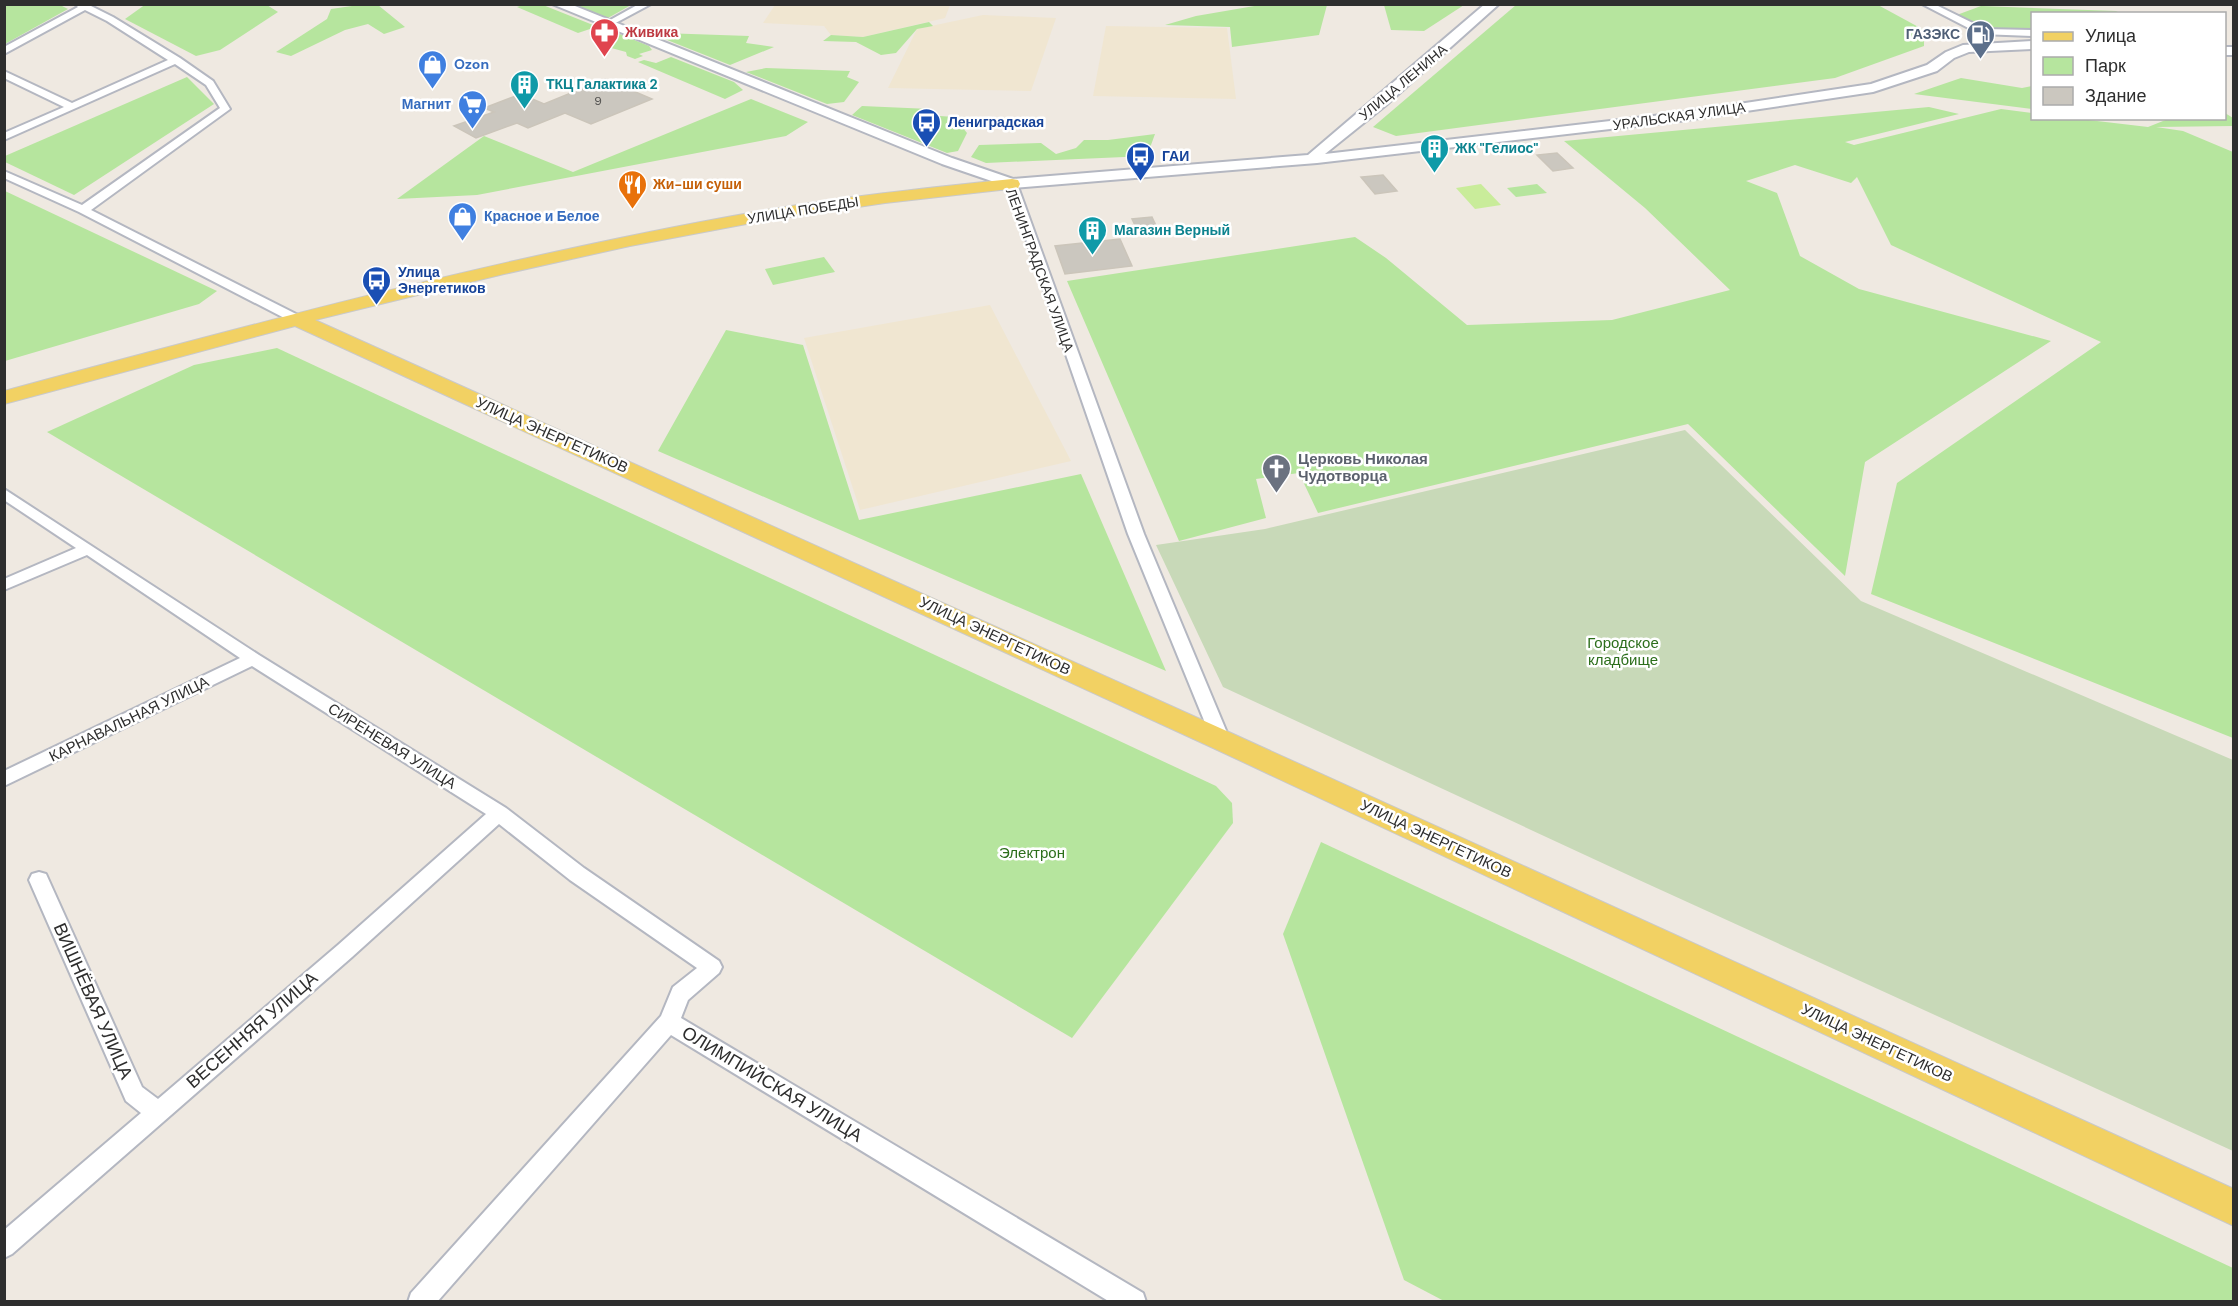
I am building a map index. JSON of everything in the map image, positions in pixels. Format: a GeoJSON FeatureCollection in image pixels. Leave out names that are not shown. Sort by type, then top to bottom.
{"type":"FeatureCollection","features":[{"type":"Feature","properties":{"kind":"main road","name":"ЛЕНИНГРАДСКАЯ УЛИЦА"},"geometry":{"type":"LineString","coordinates":[[558,4],[947,161],[1012,184]]}},
{"type":"Feature","properties":{"kind":"main road","name":"УЛИЦА ЛЕНИНА"},"geometry":{"type":"LineString","coordinates":[[1317,159],[1315,155],[1381,102],[1493,4]]}},
{"type":"Feature","properties":{"kind":"main road","name":"УРАЛЬСКАЯ УЛИЦА"},"geometry":{"type":"LineString","coordinates":[[1317,159],[1679,117],[1873,88],[1932,68],[1950,55],[1967,48],[2031,45]]}},
{"type":"Feature","properties":{"kind":"main road","name":"УЛИЦА ПОБЕДЫ"},"geometry":{"type":"LineString","coordinates":[[4,398],[298,320],[526,264],[713,224],[940,190],[1317,159]]}},
{"type":"Feature","properties":{"kind":"main road","name":"УЛИЦА ЭНЕРГЕТИКОВ"},"geometry":{"type":"LineString","coordinates":[[298,320],[1221,740],[2234,1208]]}},
{"type":"Feature","properties":{"kind":"street"},"geometry":{"type":"LineString","coordinates":[[607,24],[647,4]]}},
{"type":"Feature","properties":{"kind":"street"},"geometry":{"type":"LineString","coordinates":[[1926,4],[1983,32],[2031,33]]}},
{"type":"Feature","properties":{"kind":"street"},"geometry":{"type":"LineString","coordinates":[[4,51],[82,6],[110,19],[210,83],[225,109],[82,210]]}},
{"type":"Feature","properties":{"kind":"street"},"geometry":{"type":"LineString","coordinates":[[4,137],[177,60]]}},
{"type":"Feature","properties":{"kind":"street"},"geometry":{"type":"LineString","coordinates":[[4,74],[70,106]]}},
{"type":"Feature","properties":{"kind":"street","name":"УЛИЦА ЭНЕРГЕТИКОВ"},"geometry":{"type":"LineString","coordinates":[[4,174],[82,210],[298,320]]}},
{"type":"Feature","properties":{"kind":"street","name":"ЛЕНИНГРАДСКАЯ УЛИЦА"},"geometry":{"type":"LineString","coordinates":[[1012,184],[1136,534],[1221,740]]}},
{"type":"Feature","properties":{"kind":"street","name":"СИРЕНЕВАЯ УЛИЦА"},"geometry":{"type":"LineString","coordinates":[[4,494],[253,659],[499,813],[577,874],[712,967],[680,994],[669,1022]]}},
{"type":"Feature","properties":{"kind":"street"},"geometry":{"type":"LineString","coordinates":[[4,585],[88,549]]}},
{"type":"Feature","properties":{"kind":"street","name":"КАРНАВАЛЬНАЯ УЛИЦА"},"geometry":{"type":"LineString","coordinates":[[4,779],[253,659]]}},
{"type":"Feature","properties":{"kind":"street","name":"ВЕСЕННЯЯ УЛИЦА"},"geometry":{"type":"LineString","coordinates":[[4,1246],[345,951],[499,813]]}},
{"type":"Feature","properties":{"kind":"street","name":"ВИШНЁВАЯ УЛИЦА"},"geometry":{"type":"LineString","coordinates":[[39,880],[134,1094],[158,1112]]}},
{"type":"Feature","properties":{"kind":"street","name":"ОЛИМПИЙСКАЯ УЛИЦА"},"geometry":{"type":"LineString","coordinates":[[420,1302],[669,1022],[1134,1302]]}},
{"type":"Feature","properties":{"kind":"shaded area"},"geometry":{"type":"Polygon","coordinates":[[[775,5],[950,5],[945,18],[863,37],[831,35],[824,26],[763,23],[775,5]]]}},
{"type":"Feature","properties":{"kind":"shaded area"},"geometry":{"type":"Polygon","coordinates":[[[983,15],[1056,18],[1031,91],[888,88],[917,29],[983,15]]]}},
{"type":"Feature","properties":{"kind":"shaded area"},"geometry":{"type":"Polygon","coordinates":[[[1106,26],[1227,28],[1236,99],[1093,96],[1106,26]]]}},
{"type":"Feature","properties":{"kind":"shaded area"},"geometry":{"type":"Polygon","coordinates":[[[990,305],[1071,461],[860,510],[804,338],[990,305]]]}},
{"type":"Feature","properties":{"kind":"green space"},"geometry":{"type":"Polygon","coordinates":[[[5,4],[60,5],[68,9],[5,44],[5,4]]]}},
{"type":"Feature","properties":{"kind":"green space"},"geometry":{"type":"Polygon","coordinates":[[[146,4],[267,5],[278,12],[220,50],[196,56],[125,19],[146,4]]]}},
{"type":"Feature","properties":{"kind":"green space"},"geometry":{"type":"Polygon","coordinates":[[[366,4],[378,5],[405,27],[384,34],[368,24],[345,30],[291,56],[276,52],[327,19],[331,9],[366,4]]]}},
{"type":"Feature","properties":{"kind":"green space"},"geometry":{"type":"Polygon","coordinates":[[[1266,4],[1327,5],[1319,35],[1232,47],[1230,27],[1165,25],[1196,16],[1266,4]]]}},
{"type":"Feature","properties":{"kind":"green space"},"geometry":{"type":"Polygon","coordinates":[[[1384,4],[1464,5],[1424,31],[1391,30],[1384,4]]]}},
{"type":"Feature","properties":{"kind":"green space"},"geometry":{"type":"Polygon","coordinates":[[[543,5],[593,25],[593,28],[578,33],[517,7],[543,5]]]}},
{"type":"Feature","properties":{"kind":"green space"},"geometry":{"type":"Polygon","coordinates":[[[571,5],[631,5],[608,18],[571,5]]]}},
{"type":"Feature","properties":{"kind":"green space"},"geometry":{"type":"Polygon","coordinates":[[[1516,5],[1878,5],[1924,30],[1924,46],[1835,78],[1396,136],[1373,127],[1516,5]]]}},
{"type":"Feature","properties":{"kind":"green space"},"geometry":{"type":"Polygon","coordinates":[[[1981,6],[2118,12],[2031,12],[2031,30],[1976,29],[1954,16],[1981,6]]]}},
{"type":"Feature","properties":{"kind":"green space"},"geometry":{"type":"Polygon","coordinates":[[[929,22],[933,26],[917,29],[896,53],[881,55],[856,42],[823,41],[831,35],[863,37],[929,22]]]}},
{"type":"Feature","properties":{"kind":"green space"},"geometry":{"type":"Polygon","coordinates":[[[610,30],[649,46],[652,50],[639,54],[643,56],[635,59],[627,56],[626,52],[604,46],[599,36],[610,30]]]}},
{"type":"Feature","properties":{"kind":"green space"},"geometry":{"type":"Polygon","coordinates":[[[652,34],[749,36],[746,43],[774,47],[730,65],[652,34]]]}},
{"type":"Feature","properties":{"kind":"green space"},"geometry":{"type":"Polygon","coordinates":[[[671,57],[734,82],[743,90],[725,99],[638,62],[644,60],[656,63],[671,57]]]}},
{"type":"Feature","properties":{"kind":"green space"},"geometry":{"type":"Polygon","coordinates":[[[766,68],[850,71],[847,77],[859,82],[844,102],[827,104],[746,72],[766,68]]]}},
{"type":"Feature","properties":{"kind":"green space"},"geometry":{"type":"Polygon","coordinates":[[[187,77],[214,104],[74,195],[5,162],[5,156],[187,77]]]}},
{"type":"Feature","properties":{"kind":"green space"},"geometry":{"type":"Polygon","coordinates":[[[1961,78],[2022,88],[2031,86],[2031,109],[1914,94],[1961,78]]]}},
{"type":"Feature","properties":{"kind":"green space"},"geometry":{"type":"Polygon","coordinates":[[[751,99],[808,122],[786,136],[477,195],[397,199],[484,136],[573,172],[751,99]]]}},
{"type":"Feature","properties":{"kind":"green space"},"geometry":{"type":"Polygon","coordinates":[[[862,106],[930,109],[926,115],[954,117],[967,133],[958,151],[947,153],[852,115],[862,106]]]}},
{"type":"Feature","properties":{"kind":"green space"},"geometry":{"type":"Polygon","coordinates":[[[1929,107],[1959,114],[1845,142],[1854,145],[2001,109],[2031,113],[2031,120],[2088,120],[2148,127],[2166,120],[2226,120],[2226,114],[2233,118],[2233,126],[2156,127],[2183,131],[2233,152],[2233,738],[1871,594],[1897,483],[2101,342],[1891,245],[1857,177],[1851,183],[1795,165],[1746,181],[1777,193],[1800,256],[1859,289],[2051,341],[1865,462],[1845,576],[1688,424],[1318,513],[1299,473],[1256,479],[1266,518],[1179,541],[1067,281],[1355,237],[1386,258],[1467,325],[1612,320],[1730,290],[1645,208],[1564,141],[1929,107]]]}},
{"type":"Feature","properties":{"kind":"green space"},"geometry":{"type":"Polygon","coordinates":[[[1155,134],[1147,156],[986,163],[971,157],[979,145],[1041,143],[1056,154],[1076,148],[1084,140],[1108,140],[1155,134]]]}},
{"type":"Feature","properties":{"kind":"green space"},"geometry":{"type":"Polygon","coordinates":[[[1481,184],[1501,205],[1475,209],[1456,188],[1481,184]]]}},
{"type":"Feature","properties":{"kind":"green space"},"geometry":{"type":"Polygon","coordinates":[[[1537,184],[1547,193],[1516,197],[1507,188],[1537,184]]]}},
{"type":"Feature","properties":{"kind":"green space"},"geometry":{"type":"Polygon","coordinates":[[[5,191],[217,291],[199,304],[5,361],[5,191]]]}},
{"type":"Feature","properties":{"kind":"green space"},"geometry":{"type":"Polygon","coordinates":[[[824,257],[835,272],[773,285],[765,269],[824,257]]]}},
{"type":"Feature","properties":{"kind":"green space"},"geometry":{"type":"Polygon","coordinates":[[[726,330],[803,345],[859,520],[1081,474],[1166,671],[658,451],[726,330]]]}},
{"type":"Feature","properties":{"kind":"green space","name":"Электрон"},"geometry":{"type":"Polygon","coordinates":[[[277,348],[1216,786],[1232,803],[1233,823],[1072,1038],[47,432],[194,365],[277,348]]]}},
{"type":"Feature","properties":{"kind":"green space","name":"Городское кладбище"},"geometry":{"type":"Polygon","coordinates":[[[1685,430],[1861,601],[2233,760],[2233,1151],[1223,687],[1156,545],[1265,529],[1685,430]]]}},
{"type":"Feature","properties":{"kind":"green space"},"geometry":{"type":"Polygon","coordinates":[[[1321,842],[2233,1268],[2233,1301],[1444,1301],[1404,1280],[1283,934],[1321,842]]]}},
{"type":"Feature","properties":{"kind":"building"},"geometry":{"type":"Polygon","coordinates":[[[605,79],[652,99],[591,124],[565,113],[528,128],[517,123],[476,138],[454,126],[494,112],[484,108],[521,94],[544,104],[605,79]]]}},
{"type":"Feature","properties":{"kind":"building"},"geometry":{"type":"Polygon","coordinates":[[[1557,153],[1573,168],[1553,171],[1537,155],[1557,153]]]}},
{"type":"Feature","properties":{"kind":"building"},"geometry":{"type":"Polygon","coordinates":[[[1383,175],[1397,191],[1375,194],[1361,177],[1383,175]]]}},
{"type":"Feature","properties":{"kind":"building"},"geometry":{"type":"Polygon","coordinates":[[[1152,217],[1159,232],[1139,234],[1132,219],[1152,217]]]}},
{"type":"Feature","properties":{"kind":"building","name":"Магазин Верный"},"geometry":{"type":"Polygon","coordinates":[[[1120,239],[1132,266],[1065,274],[1055,246],[1120,239]]]}},
{"type":"Feature","properties":{"kind":"place","name":"Живика"},"geometry":{"type":"Point","coordinates":[604,58]}},
{"type":"Feature","properties":{"kind":"place","name":"ГАЗЭКС"},"geometry":{"type":"Point","coordinates":[1981,60]}},
{"type":"Feature","properties":{"kind":"place","name":"Ozon"},"geometry":{"type":"Point","coordinates":[433,90]}},
{"type":"Feature","properties":{"kind":"place","name":"ТКЦ Галактика 2"},"geometry":{"type":"Point","coordinates":[525,110]}},
{"type":"Feature","properties":{"kind":"place","name":"Магнит"},"geometry":{"type":"Point","coordinates":[472,130]}},
{"type":"Feature","properties":{"kind":"place","name":"Лениградская"},"geometry":{"type":"Point","coordinates":[927,148]}},
{"type":"Feature","properties":{"kind":"place","name":"ЖК \"Гелиос\""},"geometry":{"type":"Point","coordinates":[1434,174]}},
{"type":"Feature","properties":{"kind":"place","name":"ГАИ"},"geometry":{"type":"Point","coordinates":[1141,182]}},
{"type":"Feature","properties":{"kind":"place","name":"Жи-ши суши"},"geometry":{"type":"Point","coordinates":[632,210]}},
{"type":"Feature","properties":{"kind":"place","name":"Красное и Белое"},"geometry":{"type":"Point","coordinates":[463,242]}},
{"type":"Feature","properties":{"kind":"place","name":"Магазин Верный"},"geometry":{"type":"Point","coordinates":[1093,256]}},
{"type":"Feature","properties":{"kind":"place","name":"Улица Энергетиков"},"geometry":{"type":"Point","coordinates":[377,306]}},
{"type":"Feature","properties":{"kind":"place","name":"Церковь Николая Чудотворца"},"geometry":{"type":"Point","coordinates":[1277,494]}}]}
